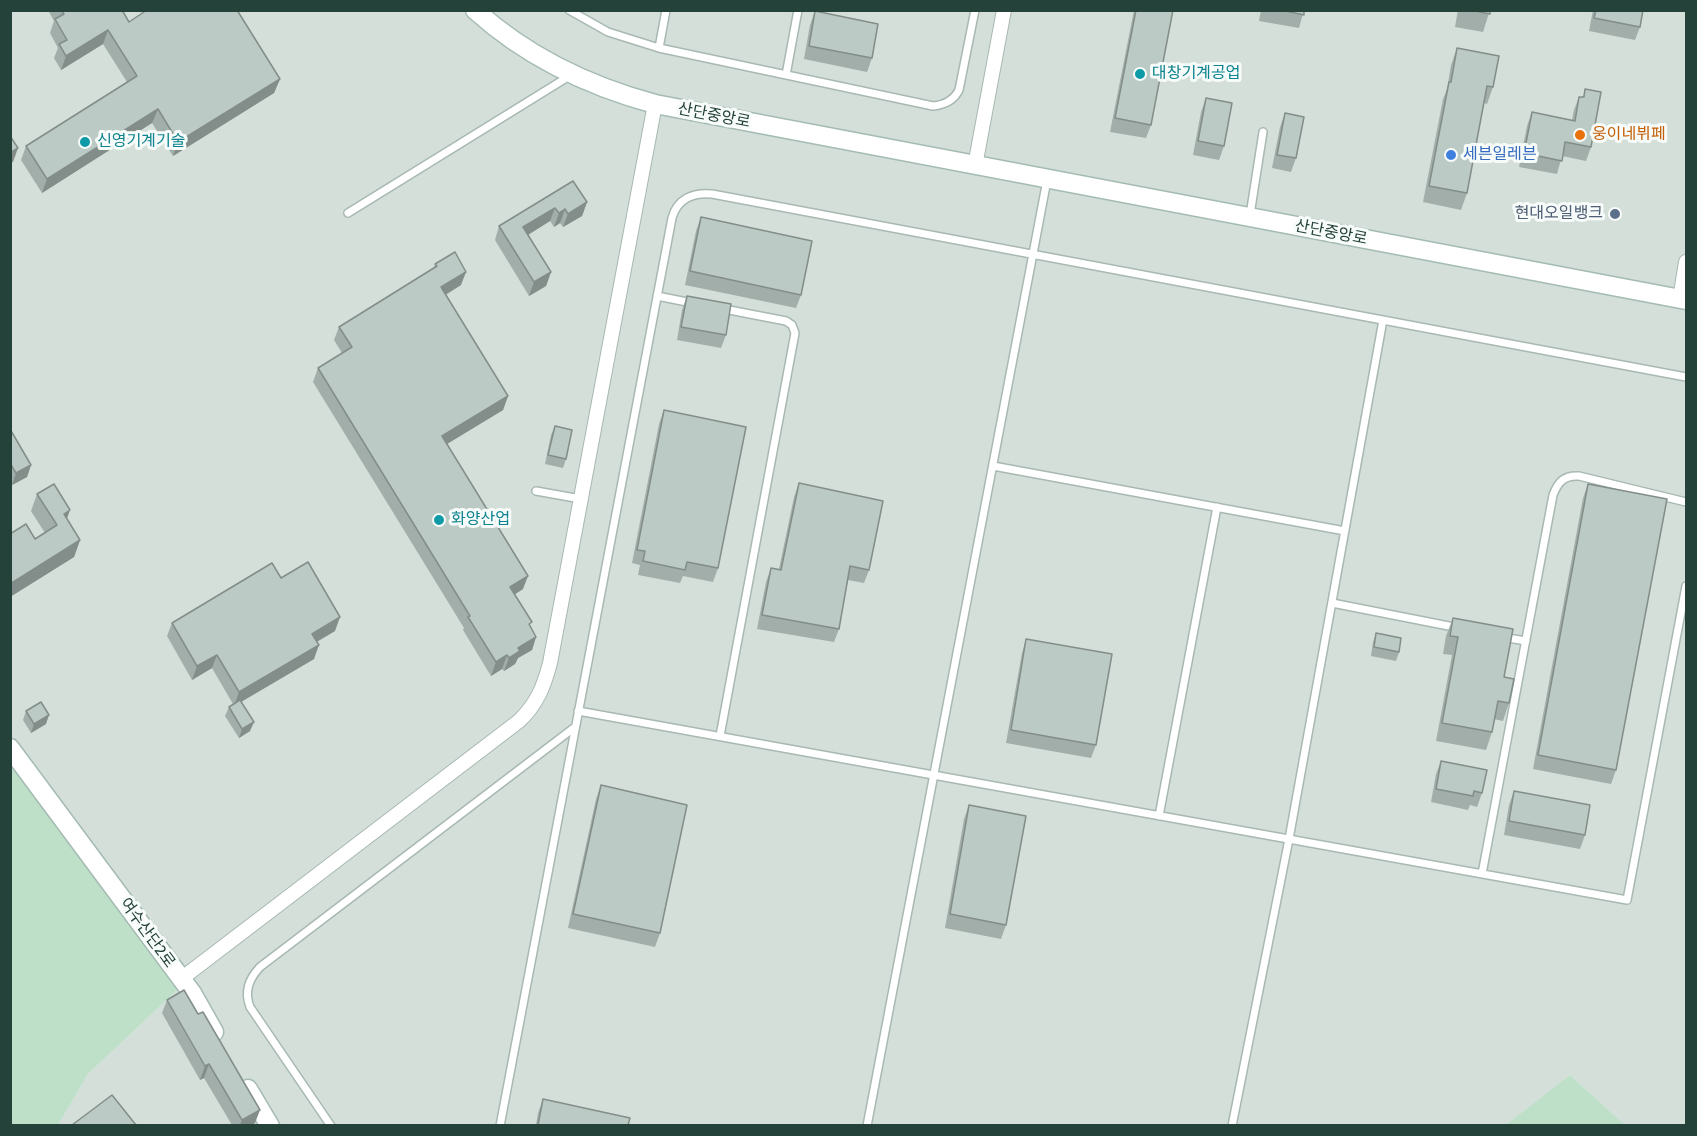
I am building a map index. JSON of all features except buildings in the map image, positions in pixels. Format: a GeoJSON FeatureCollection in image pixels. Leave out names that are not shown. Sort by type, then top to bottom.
{"type":"FeatureCollection","features":[{"type":"Feature","properties":{"kind":"street","name":"산단중앙로"},"geometry":{"type":"LineString","coordinates":[[475,10],[524,48],[571,75],[606,90],[655,104],[1683,299]]}},
{"type":"Feature","properties":{"kind":"street"},"geometry":{"type":"LineString","coordinates":[[975,166],[1004,10]]}},
{"type":"Feature","properties":{"kind":"street"},"geometry":{"type":"LineString","coordinates":[[181,979],[510,728],[529,712],[541,693],[550,663],[655,104]]}},
{"type":"Feature","properties":{"kind":"street"},"geometry":{"type":"LineString","coordinates":[[1683,299],[1686,262]]}},
{"type":"Feature","properties":{"kind":"street","name":"여수산단2로"},"geometry":{"type":"LineString","coordinates":[[10,748],[192,993],[222,1044]]}},
{"type":"Feature","properties":{"kind":"street"},"geometry":{"type":"LineString","coordinates":[[240,1074],[270,1125]]}},
{"type":"Feature","properties":{"kind":"lane"},"geometry":{"type":"LineString","coordinates":[[569,10],[614,34],[658,48],[933,106],[955,97],[959,90],[975,10]]}},
{"type":"Feature","properties":{"kind":"lane"},"geometry":{"type":"LineString","coordinates":[[658,48],[666,10]]}},
{"type":"Feature","properties":{"kind":"lane"},"geometry":{"type":"LineString","coordinates":[[786,75],[798,10]]}},
{"type":"Feature","properties":{"kind":"lane"},"geometry":{"type":"LineString","coordinates":[[348,213],[571,75]]}},
{"type":"Feature","properties":{"kind":"lane"},"geometry":{"type":"LineString","coordinates":[[1250,218],[1263,132]]}},
{"type":"Feature","properties":{"kind":"lane"},"geometry":{"type":"LineString","coordinates":[[867,1125],[1047,180]]}},
{"type":"Feature","properties":{"kind":"lane"},"geometry":{"type":"LineString","coordinates":[[500,1125],[657,296],[675,208],[688,197],[712,194],[1686,377]]}},
{"type":"Feature","properties":{"kind":"lane"},"geometry":{"type":"LineString","coordinates":[[657,296],[702,305]]}},
{"type":"Feature","properties":{"kind":"lane"},"geometry":{"type":"LineString","coordinates":[[714,307],[786,321],[792,325],[795,333],[720,736]]}},
{"type":"Feature","properties":{"kind":"lane"},"geometry":{"type":"LineString","coordinates":[[1232,1125],[1289,839],[1383,320]]}},
{"type":"Feature","properties":{"kind":"lane"},"geometry":{"type":"LineString","coordinates":[[993,465],[1345,531]]}},
{"type":"Feature","properties":{"kind":"lane"},"geometry":{"type":"LineString","coordinates":[[1482,874],[1553,495],[1561,480],[1579,476],[1686,501]]}},
{"type":"Feature","properties":{"kind":"lane"},"geometry":{"type":"LineString","coordinates":[[536,490],[581,499]]}},
{"type":"Feature","properties":{"kind":"lane"},"geometry":{"type":"LineString","coordinates":[[1159,816],[1218,507]]}},
{"type":"Feature","properties":{"kind":"lane"},"geometry":{"type":"LineString","coordinates":[[578,711],[1627,900],[1686,586]]}},
{"type":"Feature","properties":{"kind":"lane"},"geometry":{"type":"LineString","coordinates":[[1332,603],[1468,630]]}},
{"type":"Feature","properties":{"kind":"lane"},"geometry":{"type":"LineString","coordinates":[[1491,634],[1526,641]]}},
{"type":"Feature","properties":{"kind":"lane"},"geometry":{"type":"LineString","coordinates":[[331,1125],[250,1007],[247,995],[251,978],[260,967],[575,727]]}},
{"type":"Feature","properties":{"kind":"shaded area"},"geometry":{"type":"Polygon","coordinates":[[[10,11],[1686,11],[1686,1125],[1625,1125],[1570,1075],[1506,1126],[58,1125],[88,1074],[175,992],[181,979],[11,748],[10,11]]]}},
{"type":"Feature","properties":{"kind":"green space"},"geometry":{"type":"Polygon","coordinates":[[[10,748],[181,979],[175,992],[88,1074],[58,1125],[11,1125],[10,748]]]}},
{"type":"Feature","properties":{"kind":"green space"},"geometry":{"type":"Polygon","coordinates":[[[1570,1075],[1625,1125],[1506,1125],[1570,1075]]]}},
{"type":"Feature","properties":{"kind":"place","name":"대창기계공업"},"geometry":{"type":"Point","coordinates":[1140,74]}},
{"type":"Feature","properties":{"kind":"place","name":"웅이네뷔페"},"geometry":{"type":"Point","coordinates":[1580,135]}},
{"type":"Feature","properties":{"kind":"place","name":"신영기계기술"},"geometry":{"type":"Point","coordinates":[85,142]}},
{"type":"Feature","properties":{"kind":"place","name":"세븐일레븐"},"geometry":{"type":"Point","coordinates":[1451,155]}},
{"type":"Feature","properties":{"kind":"place","name":"현대오일뱅크"},"geometry":{"type":"Point","coordinates":[1615,214]}},
{"type":"Feature","properties":{"kind":"place","name":"화양산업"},"geometry":{"type":"Point","coordinates":[439,520]}}]}
